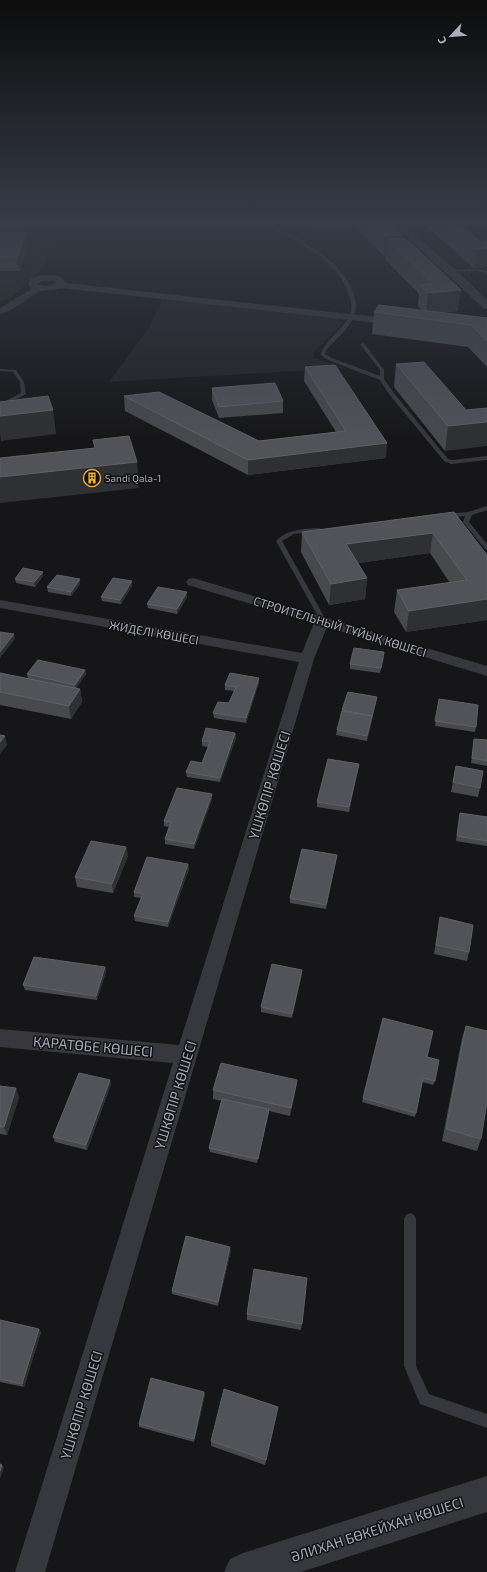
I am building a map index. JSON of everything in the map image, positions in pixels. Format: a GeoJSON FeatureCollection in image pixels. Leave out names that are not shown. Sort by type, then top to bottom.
{"type":"FeatureCollection","features":[{"type":"Feature","properties":{"kind":"street"},"geometry":{"type":"LineString","coordinates":[[0,311],[28,295]]}},
{"type":"Feature","properties":{"kind":"street"},"geometry":{"type":"LineString","coordinates":[[152,295],[405,323]]}},
{"type":"Feature","properties":{"kind":"street"},"geometry":{"type":"LineString","coordinates":[[476,295],[487,306]]}},
{"type":"Feature","properties":{"kind":"street","name":"СТРОИТЕЛЬНЫЙ ТҰЙЫҚ КӨШЕСІ"},"geometry":{"type":"LineString","coordinates":[[192,582],[487,670]]}},
{"type":"Feature","properties":{"kind":"street","name":"ЖИДЕЛІ КӨШЕСІ"},"geometry":{"type":"LineString","coordinates":[[0,604],[307,659]]}},
{"type":"Feature","properties":{"kind":"street","name":"ҮШКӨПІР КӨШЕСІ"},"geometry":{"type":"LineString","coordinates":[[30,1572],[307,659],[323,620]]}},
{"type":"Feature","properties":{"kind":"street","name":"ҚАРАТӨБЕ КӨШЕСІ"},"geometry":{"type":"LineString","coordinates":[[0,1038],[187,1055]]}},
{"type":"Feature","properties":{"kind":"street","name":"ӘЛИХАН БӨКЕЙХАН КӨШЕСІ"},"geometry":{"type":"LineString","coordinates":[[243,1572],[487,1494]]}},
{"type":"Feature","properties":{"kind":"lane"},"geometry":{"type":"LineString","coordinates":[[352,295],[354,306],[352,318],[325,349],[323,354],[330,359],[382,379],[443,459],[451,462],[487,458]]}},
{"type":"Feature","properties":{"kind":"lane"},"geometry":{"type":"LineString","coordinates":[[362,344],[382,370],[382,379]]}},
{"type":"Feature","properties":{"kind":"lane"},"geometry":{"type":"LineString","coordinates":[[0,370],[14,371],[22,382],[24,394],[0,406]]}},
{"type":"Feature","properties":{"kind":"lane"},"geometry":{"type":"LineString","coordinates":[[437,517],[469,514],[487,508]]}},
{"type":"Feature","properties":{"kind":"lane"},"geometry":{"type":"LineString","coordinates":[[469,514],[466,522],[487,548]]}},
{"type":"Feature","properties":{"kind":"lane"},"geometry":{"type":"LineString","coordinates":[[323,620],[279,541],[284,535],[295,532],[327,529]]}},
{"type":"Feature","properties":{"kind":"lane"},"geometry":{"type":"LineString","coordinates":[[410,1219],[410,1366],[425,1399],[487,1421]]}},
{"type":"Feature","properties":{"kind":"shaded area"},"geometry":{"type":"Polygon","coordinates":[[[0,295],[14,295],[11,298],[0,302],[0,295]]]}},
{"type":"Feature","properties":{"kind":"shaded area"},"geometry":{"type":"Polygon","coordinates":[[[162,299],[337,318],[343,323],[313,353],[314,358],[345,368],[109,382],[150,326],[162,299]]]}},
{"type":"Feature","properties":{"kind":"building"},"geometry":{"type":"Polygon","coordinates":[[[379,305],[487,318],[487,341],[471,325],[374,312],[379,305]]]}},
{"type":"Feature","properties":{"kind":"building"},"geometry":{"type":"Polygon","coordinates":[[[424,362],[466,410],[487,408],[487,422],[448,426],[396,364],[424,362]]]}},
{"type":"Feature","properties":{"kind":"building"},"geometry":{"type":"Polygon","coordinates":[[[335,365],[387,443],[248,460],[124,396],[159,392],[259,441],[346,431],[305,367],[335,365]]]}},
{"type":"Feature","properties":{"kind":"building"},"geometry":{"type":"Polygon","coordinates":[[[275,383],[283,401],[219,407],[212,388],[275,383]]]}},
{"type":"Feature","properties":{"kind":"building"},"geometry":{"type":"Polygon","coordinates":[[[48,396],[53,410],[0,416],[0,402],[48,396]]]}},
{"type":"Feature","properties":{"kind":"building"},"geometry":{"type":"Polygon","coordinates":[[[129,436],[137,462],[0,477],[0,458],[95,448],[93,440],[129,436]]]}},
{"type":"Feature","properties":{"kind":"building"},"geometry":{"type":"Polygon","coordinates":[[[454,512],[487,555],[487,599],[409,611],[397,590],[467,580],[433,533],[346,544],[367,578],[331,584],[302,532],[454,512]]]}},
{"type":"Feature","properties":{"kind":"building"},"geometry":{"type":"Polygon","coordinates":[[[23,568],[43,572],[34,582],[15,579],[23,568]]]}},
{"type":"Feature","properties":{"kind":"building"},"geometry":{"type":"Polygon","coordinates":[[[57,575],[80,579],[71,592],[47,587],[57,575]]]}},
{"type":"Feature","properties":{"kind":"building"},"geometry":{"type":"Polygon","coordinates":[[[113,578],[132,581],[120,600],[101,597],[113,578]]]}},
{"type":"Feature","properties":{"kind":"building"},"geometry":{"type":"Polygon","coordinates":[[[158,587],[187,592],[177,609],[147,604],[158,587]]]}},
{"type":"Feature","properties":{"kind":"building"},"geometry":{"type":"Polygon","coordinates":[[[0,632],[14,634],[0,652],[0,632]]]}},
{"type":"Feature","properties":{"kind":"building"},"geometry":{"type":"Polygon","coordinates":[[[354,648],[384,652],[381,668],[350,664],[354,648]]]}},
{"type":"Feature","properties":{"kind":"building"},"geometry":{"type":"Polygon","coordinates":[[[38,660],[85,670],[75,685],[27,674],[38,660]]]}},
{"type":"Feature","properties":{"kind":"building"},"geometry":{"type":"Polygon","coordinates":[[[0,673],[80,689],[69,706],[0,692],[0,673]]]}},
{"type":"Feature","properties":{"kind":"building"},"geometry":{"type":"Polygon","coordinates":[[[230,673],[259,678],[246,718],[213,713],[218,702],[229,703],[236,687],[225,685],[230,673]]]}},
{"type":"Feature","properties":{"kind":"building"},"geometry":{"type":"Polygon","coordinates":[[[348,692],[377,697],[372,716],[342,710],[348,692]]]}},
{"type":"Feature","properties":{"kind":"building"},"geometry":{"type":"Polygon","coordinates":[[[439,699],[478,705],[476,727],[435,721],[439,699]]]}},
{"type":"Feature","properties":{"kind":"building"},"geometry":{"type":"Polygon","coordinates":[[[342,711],[372,716],[367,736],[337,730],[342,711]]]}},
{"type":"Feature","properties":{"kind":"building"},"geometry":{"type":"Polygon","coordinates":[[[206,728],[235,733],[220,778],[186,772],[191,761],[202,763],[210,742],[202,741],[206,728]]]}},
{"type":"Feature","properties":{"kind":"building"},"geometry":{"type":"Polygon","coordinates":[[[0,735],[5,736],[0,742],[0,735]]]}},
{"type":"Feature","properties":{"kind":"building"},"geometry":{"type":"Polygon","coordinates":[[[474,739],[487,740],[487,761],[472,758],[474,739]]]}},
{"type":"Feature","properties":{"kind":"building"},"geometry":{"type":"Polygon","coordinates":[[[328,759],[359,764],[349,807],[317,802],[328,759]]]}},
{"type":"Feature","properties":{"kind":"building"},"geometry":{"type":"Polygon","coordinates":[[[456,766],[483,771],[480,788],[453,782],[456,766]]]}},
{"type":"Feature","properties":{"kind":"building"},"geometry":{"type":"Polygon","coordinates":[[[177,788],[212,794],[194,844],[165,839],[171,822],[164,821],[177,788]]]}},
{"type":"Feature","properties":{"kind":"building"},"geometry":{"type":"Polygon","coordinates":[[[460,813],[487,817],[487,841],[457,836],[460,813]]]}},
{"type":"Feature","properties":{"kind":"building"},"geometry":{"type":"Polygon","coordinates":[[[91,841],[126,847],[112,884],[75,877],[91,841]]]}},
{"type":"Feature","properties":{"kind":"building"},"geometry":{"type":"Polygon","coordinates":[[[302,849],[337,855],[326,905],[290,898],[302,849]]]}},
{"type":"Feature","properties":{"kind":"building"},"geometry":{"type":"Polygon","coordinates":[[[147,857],[188,864],[168,922],[134,916],[143,894],[134,892],[147,857]]]}},
{"type":"Feature","properties":{"kind":"building"},"geometry":{"type":"Polygon","coordinates":[[[440,917],[473,925],[469,952],[436,945],[440,917]]]}},
{"type":"Feature","properties":{"kind":"building"},"geometry":{"type":"Polygon","coordinates":[[[34,957],[105,967],[96,996],[23,985],[34,957]]]}},
{"type":"Feature","properties":{"kind":"building"},"geometry":{"type":"Polygon","coordinates":[[[272,964],[302,970],[292,1014],[261,1007],[272,964]]]}},
{"type":"Feature","properties":{"kind":"building"},"geometry":{"type":"Polygon","coordinates":[[[383,1018],[433,1031],[427,1057],[439,1060],[435,1081],[423,1078],[416,1113],[363,1098],[383,1018]]]}},
{"type":"Feature","properties":{"kind":"building"},"geometry":{"type":"Polygon","coordinates":[[[466,1026],[487,1031],[487,1102],[481,1139],[446,1129],[466,1026]]]}},
{"type":"Feature","properties":{"kind":"building"},"geometry":{"type":"Polygon","coordinates":[[[221,1063],[297,1080],[291,1108],[213,1090],[221,1063]]]}},
{"type":"Feature","properties":{"kind":"building"},"geometry":{"type":"Polygon","coordinates":[[[79,1073],[110,1080],[86,1145],[53,1137],[79,1073]]]}},
{"type":"Feature","properties":{"kind":"building"},"geometry":{"type":"Polygon","coordinates":[[[0,1086],[16,1088],[4,1127],[0,1127],[0,1086]]]}},
{"type":"Feature","properties":{"kind":"building"},"geometry":{"type":"Polygon","coordinates":[[[222,1099],[269,1109],[258,1159],[209,1148],[222,1099]]]}},
{"type":"Feature","properties":{"kind":"building"},"geometry":{"type":"Polygon","coordinates":[[[186,1236],[230,1247],[218,1302],[172,1291],[186,1236]]]}},
{"type":"Feature","properties":{"kind":"building"},"geometry":{"type":"Polygon","coordinates":[[[254,1269],[307,1278],[302,1324],[247,1314],[254,1269]]]}},
{"type":"Feature","properties":{"kind":"building"},"geometry":{"type":"Polygon","coordinates":[[[0,1320],[39,1329],[22,1384],[0,1379],[0,1320]]]}},
{"type":"Feature","properties":{"kind":"building"},"geometry":{"type":"Polygon","coordinates":[[[151,1378],[204,1392],[194,1439],[139,1424],[151,1378]]]}},
{"type":"Feature","properties":{"kind":"building"},"geometry":{"type":"Polygon","coordinates":[[[224,1389],[278,1407],[266,1460],[211,1441],[224,1389]]]}},
{"type":"Feature","properties":{"kind":"place","name":"Sandi Qala-1"},"geometry":{"type":"Point","coordinates":[92,478]}}]}
